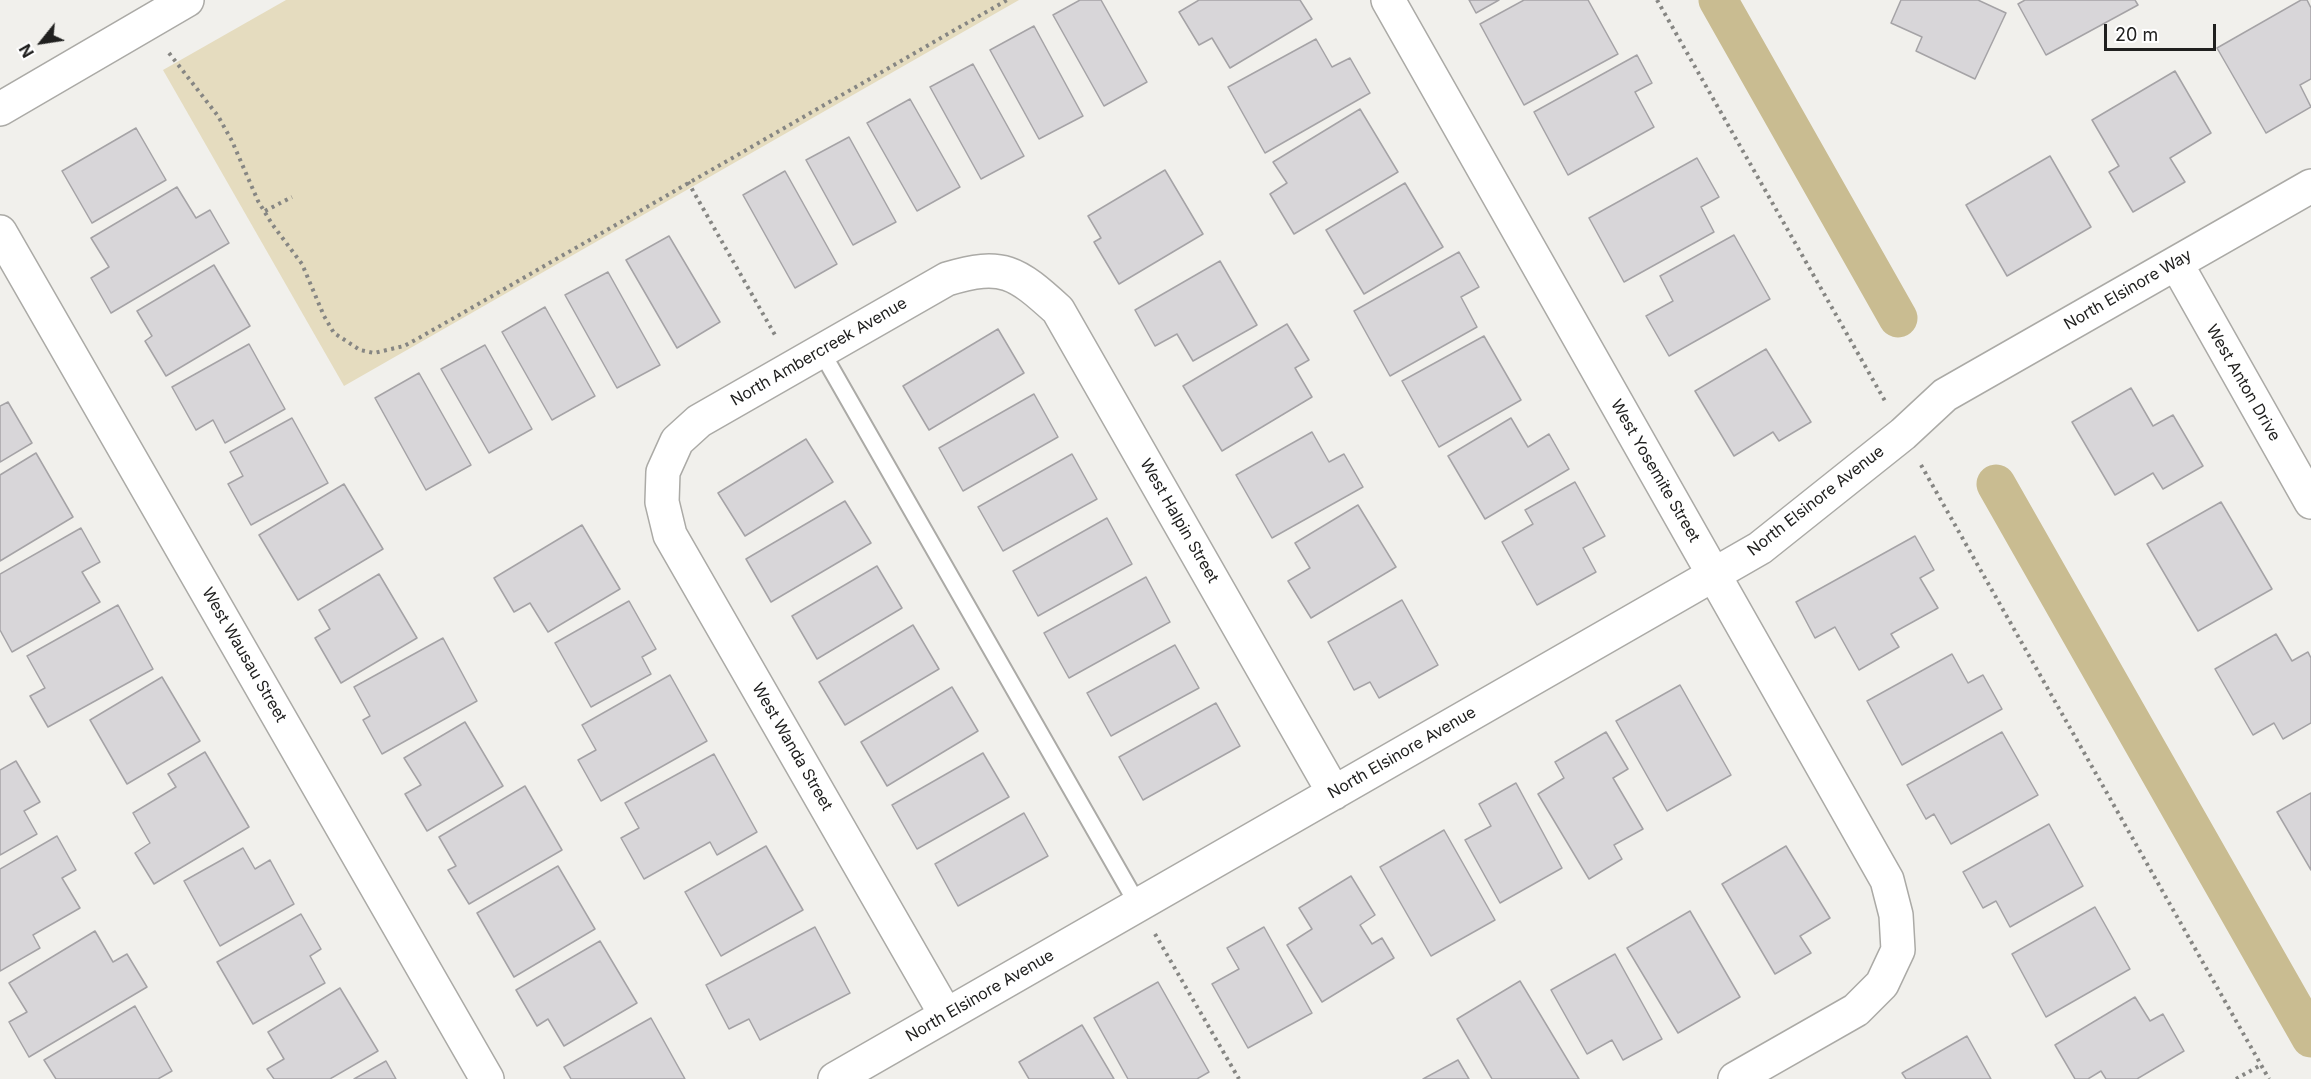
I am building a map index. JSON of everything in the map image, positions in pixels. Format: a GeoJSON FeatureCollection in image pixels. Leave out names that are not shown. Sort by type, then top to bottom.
{"type":"FeatureCollection","features":[{"type":"Feature","properties":{"kind":"street"},"geometry":{"type":"LineString","coordinates":[[0,109],[187,0]]}},
{"type":"Feature","properties":{"kind":"street","name":"West Yosemite Street"},"geometry":{"type":"LineString","coordinates":[[1388,0],[1887,880],[1896,915],[1898,950],[1882,984],[1856,1010],[1735,1079]]}},
{"type":"Feature","properties":{"kind":"street","name":"North Elsinore Way"},"geometry":{"type":"LineString","coordinates":[[1945,395],[2311,186]]}},
{"type":"Feature","properties":{"kind":"street","name":"West Wausau Street"},"geometry":{"type":"LineString","coordinates":[[0,232],[487,1079]]}},
{"type":"Feature","properties":{"kind":"street","name":"West Anton Drive"},"geometry":{"type":"LineString","coordinates":[[2175,263],[2311,502]]}},
{"type":"Feature","properties":{"kind":"street","name":"North Ambercreek Avenue"},"geometry":{"type":"LineString","coordinates":[[663,472],[677,441],[699,421],[947,279],[974,271],[1001,271]]}},
{"type":"Feature","properties":{"kind":"street","name":"West Halpin Street"},"geometry":{"type":"LineString","coordinates":[[1001,271],[1029,283],[1058,310],[1334,793]]}},
{"type":"Feature","properties":{"kind":"street","name":"North Elsinore Avenue"},"geometry":{"type":"LineString","coordinates":[[835,1079],[1760,548],[1903,434],[1945,395]]}},
{"type":"Feature","properties":{"kind":"street","name":"West Wanda Street"},"geometry":{"type":"LineString","coordinates":[[663,472],[662,501],[670,535],[946,1015]]}},
{"type":"Feature","properties":{"kind":"lane"},"geometry":{"type":"LineString","coordinates":[[807,359],[1138,905]]}},
{"type":"Feature","properties":{"kind":"path"},"geometry":{"type":"LineString","coordinates":[[150,22],[176,62],[218,116],[265,211],[302,264],[324,316],[334,333],[360,350],[374,352],[396,348],[419,339],[1007,0]]}},
{"type":"Feature","properties":{"kind":"path"},"geometry":{"type":"LineString","coordinates":[[1657,0],[2269,1079]]}},
{"type":"Feature","properties":{"kind":"path"},"geometry":{"type":"LineString","coordinates":[[688,182],[807,359]]}},
{"type":"Feature","properties":{"kind":"path"},"geometry":{"type":"LineString","coordinates":[[265,211],[292,196]]}},
{"type":"Feature","properties":{"kind":"path"},"geometry":{"type":"LineString","coordinates":[[1138,905],[1239,1079]]}},
{"type":"Feature","properties":{"kind":"path"},"geometry":{"type":"LineString","coordinates":[[2236,1079],[2261,1065]]}},
{"type":"Feature","properties":{"kind":"shaded area"},"geometry":{"type":"Polygon","coordinates":[[[286,0],[1019,0],[344,386],[163,70],[286,0]]]}},
{"type":"Feature","properties":{"kind":"building"},"geometry":{"type":"Polygon","coordinates":[[[1080,0],[1101,0],[1147,82],[1104,106],[1053,15],[1080,0]]]}},
{"type":"Feature","properties":{"kind":"building"},"geometry":{"type":"Polygon","coordinates":[[[1199,0],[1300,0],[1312,19],[1230,68],[1212,38],[1199,45],[1179,12],[1199,0]]]}},
{"type":"Feature","properties":{"kind":"building"},"geometry":{"type":"Polygon","coordinates":[[[1469,0],[1499,0],[1476,13],[1469,0]]]}},
{"type":"Feature","properties":{"kind":"building"},"geometry":{"type":"Polygon","coordinates":[[[1524,0],[1588,0],[1618,54],[1524,105],[1480,24],[1524,0]]]}},
{"type":"Feature","properties":{"kind":"building"},"geometry":{"type":"Polygon","coordinates":[[[1901,0],[1978,0],[2006,13],[1975,79],[1916,51],[1922,37],[1891,23],[1901,0]]]}},
{"type":"Feature","properties":{"kind":"building"},"geometry":{"type":"Polygon","coordinates":[[[2025,0],[2135,0],[2138,5],[2046,55],[2018,4],[2025,0]]]}},
{"type":"Feature","properties":{"kind":"building"},"geometry":{"type":"Polygon","coordinates":[[[2301,0],[2307,0],[2311,8],[2311,79],[2300,85],[2311,107],[2266,133],[2217,48],[2301,0]]]}},
{"type":"Feature","properties":{"kind":"building"},"geometry":{"type":"Polygon","coordinates":[[[1034,26],[1083,116],[1039,139],[990,50],[1034,26]]]}},
{"type":"Feature","properties":{"kind":"building"},"geometry":{"type":"Polygon","coordinates":[[[1316,39],[1332,67],[1350,58],[1370,93],[1265,153],[1228,87],[1316,39]]]}},
{"type":"Feature","properties":{"kind":"building"},"geometry":{"type":"Polygon","coordinates":[[[1637,55],[1652,83],[1635,92],[1654,127],[1568,175],[1534,112],[1637,55]]]}},
{"type":"Feature","properties":{"kind":"building"},"geometry":{"type":"Polygon","coordinates":[[[973,64],[1024,156],[981,179],[930,87],[973,64]]]}},
{"type":"Feature","properties":{"kind":"building"},"geometry":{"type":"Polygon","coordinates":[[[2175,71],[2211,133],[2170,158],[2185,182],[2133,212],[2109,172],[2119,166],[2092,120],[2175,71]]]}},
{"type":"Feature","properties":{"kind":"building"},"geometry":{"type":"Polygon","coordinates":[[[910,99],[960,187],[917,211],[867,123],[910,99]]]}},
{"type":"Feature","properties":{"kind":"building"},"geometry":{"type":"Polygon","coordinates":[[[1360,109],[1398,172],[1294,234],[1270,194],[1287,183],[1273,162],[1360,109]]]}},
{"type":"Feature","properties":{"kind":"building"},"geometry":{"type":"Polygon","coordinates":[[[136,128],[166,180],[92,223],[62,171],[136,128]]]}},
{"type":"Feature","properties":{"kind":"building"},"geometry":{"type":"Polygon","coordinates":[[[849,137],[896,222],[853,245],[806,160],[849,137]]]}},
{"type":"Feature","properties":{"kind":"building"},"geometry":{"type":"Polygon","coordinates":[[[2050,156],[2091,227],[2007,276],[1966,205],[2050,156]]]}},
{"type":"Feature","properties":{"kind":"building"},"geometry":{"type":"Polygon","coordinates":[[[1697,158],[1719,197],[1701,207],[1714,232],[1624,282],[1589,218],[1697,158]]]}},
{"type":"Feature","properties":{"kind":"building"},"geometry":{"type":"Polygon","coordinates":[[[1165,170],[1203,234],[1119,284],[1094,242],[1101,238],[1088,216],[1165,170]]]}},
{"type":"Feature","properties":{"kind":"building"},"geometry":{"type":"Polygon","coordinates":[[[785,171],[837,264],[795,288],[743,195],[785,171]]]}},
{"type":"Feature","properties":{"kind":"building"},"geometry":{"type":"Polygon","coordinates":[[[1405,183],[1443,247],[1364,294],[1326,230],[1405,183]]]}},
{"type":"Feature","properties":{"kind":"building"},"geometry":{"type":"Polygon","coordinates":[[[177,187],[196,218],[210,210],[229,243],[111,313],[91,278],[109,267],[91,238],[177,187]]]}},
{"type":"Feature","properties":{"kind":"building"},"geometry":{"type":"Polygon","coordinates":[[[1734,235],[1770,299],[1669,356],[1646,316],[1673,301],[1660,276],[1734,235]]]}},
{"type":"Feature","properties":{"kind":"building"},"geometry":{"type":"Polygon","coordinates":[[[669,236],[720,322],[677,348],[626,260],[669,236]]]}},
{"type":"Feature","properties":{"kind":"building"},"geometry":{"type":"Polygon","coordinates":[[[1459,252],[1479,287],[1461,297],[1477,327],[1390,376],[1354,311],[1459,252]]]}},
{"type":"Feature","properties":{"kind":"building"},"geometry":{"type":"Polygon","coordinates":[[[1220,261],[1257,325],[1193,361],[1177,334],[1155,346],[1135,310],[1220,261]]]}},
{"type":"Feature","properties":{"kind":"building"},"geometry":{"type":"Polygon","coordinates":[[[214,265],[250,326],[166,376],[145,341],[152,336],[137,311],[214,265]]]}},
{"type":"Feature","properties":{"kind":"building"},"geometry":{"type":"Polygon","coordinates":[[[608,272],[660,365],[617,388],[565,295],[608,272]]]}},
{"type":"Feature","properties":{"kind":"building"},"geometry":{"type":"Polygon","coordinates":[[[545,307],[595,396],[552,420],[502,332],[545,307]]]}},
{"type":"Feature","properties":{"kind":"building"},"geometry":{"type":"Polygon","coordinates":[[[1287,324],[1309,360],[1295,368],[1312,397],[1222,451],[1183,386],[1287,324]]]}},
{"type":"Feature","properties":{"kind":"building"},"geometry":{"type":"Polygon","coordinates":[[[998,329],[1024,373],[929,430],[903,386],[998,329]]]}},
{"type":"Feature","properties":{"kind":"building"},"geometry":{"type":"Polygon","coordinates":[[[1484,336],[1521,400],[1439,447],[1402,381],[1484,336]]]}},
{"type":"Feature","properties":{"kind":"building"},"geometry":{"type":"Polygon","coordinates":[[[249,344],[285,409],[225,443],[213,420],[196,430],[172,387],[249,344]]]}},
{"type":"Feature","properties":{"kind":"building"},"geometry":{"type":"Polygon","coordinates":[[[485,345],[532,429],[489,453],[441,369],[485,345]]]}},
{"type":"Feature","properties":{"kind":"building"},"geometry":{"type":"Polygon","coordinates":[[[1766,349],[1811,422],[1779,441],[1773,432],[1734,456],[1695,391],[1766,349]]]}},
{"type":"Feature","properties":{"kind":"building"},"geometry":{"type":"Polygon","coordinates":[[[419,373],[471,465],[426,490],[375,398],[419,373]]]}},
{"type":"Feature","properties":{"kind":"building"},"geometry":{"type":"Polygon","coordinates":[[[2131,388],[2153,426],[2173,415],[2203,466],[2163,489],[2153,473],[2115,495],[2072,422],[2131,388]]]}},
{"type":"Feature","properties":{"kind":"building"},"geometry":{"type":"Polygon","coordinates":[[[1034,394],[1058,437],[963,491],[939,448],[1034,394]]]}},
{"type":"Feature","properties":{"kind":"building"},"geometry":{"type":"Polygon","coordinates":[[[8,402],[32,443],[0,462],[0,406],[8,402]]]}},
{"type":"Feature","properties":{"kind":"building"},"geometry":{"type":"Polygon","coordinates":[[[292,418],[328,483],[251,525],[228,484],[243,476],[230,452],[292,418]]]}},
{"type":"Feature","properties":{"kind":"building"},"geometry":{"type":"Polygon","coordinates":[[[1511,418],[1528,447],[1549,434],[1569,469],[1485,519],[1448,456],[1511,418]]]}},
{"type":"Feature","properties":{"kind":"building"},"geometry":{"type":"Polygon","coordinates":[[[1312,432],[1329,462],[1344,454],[1363,487],[1272,538],[1236,475],[1312,432]]]}},
{"type":"Feature","properties":{"kind":"building"},"geometry":{"type":"Polygon","coordinates":[[[806,439],[833,482],[745,536],[718,493],[806,439]]]}},
{"type":"Feature","properties":{"kind":"building"},"geometry":{"type":"Polygon","coordinates":[[[36,453],[73,517],[0,561],[0,475],[36,453]]]}},
{"type":"Feature","properties":{"kind":"building"},"geometry":{"type":"Polygon","coordinates":[[[1072,454],[1097,499],[1003,551],[978,507],[1072,454]]]}},
{"type":"Feature","properties":{"kind":"building"},"geometry":{"type":"Polygon","coordinates":[[[1575,482],[1605,536],[1583,548],[1596,572],[1537,605],[1502,542],[1533,524],[1525,510],[1575,482]]]}},
{"type":"Feature","properties":{"kind":"building"},"geometry":{"type":"Polygon","coordinates":[[[344,484],[383,549],[298,600],[259,535],[344,484]]]}},
{"type":"Feature","properties":{"kind":"building"},"geometry":{"type":"Polygon","coordinates":[[[845,501],[871,543],[771,602],[746,559],[845,501]]]}},
{"type":"Feature","properties":{"kind":"building"},"geometry":{"type":"Polygon","coordinates":[[[2221,502],[2272,589],[2198,631],[2147,544],[2221,502]]]}},
{"type":"Feature","properties":{"kind":"building"},"geometry":{"type":"Polygon","coordinates":[[[1358,505],[1396,567],[1311,618],[1288,581],[1310,568],[1295,543],[1358,505]]]}},
{"type":"Feature","properties":{"kind":"building"},"geometry":{"type":"Polygon","coordinates":[[[1107,518],[1132,564],[1038,616],[1013,571],[1107,518]]]}},
{"type":"Feature","properties":{"kind":"building"},"geometry":{"type":"Polygon","coordinates":[[[582,525],[620,589],[548,632],[530,603],[514,612],[494,578],[582,525]]]}},
{"type":"Feature","properties":{"kind":"building"},"geometry":{"type":"Polygon","coordinates":[[[81,528],[100,562],[82,572],[100,602],[12,652],[0,630],[0,574],[81,528]]]}},
{"type":"Feature","properties":{"kind":"building"},"geometry":{"type":"Polygon","coordinates":[[[1915,536],[1934,570],[1920,578],[1938,608],[1891,634],[1899,647],[1859,670],[1835,627],[1815,638],[1796,602],[1915,536]]]}},
{"type":"Feature","properties":{"kind":"building"},"geometry":{"type":"Polygon","coordinates":[[[877,566],[902,608],[817,659],[792,616],[877,566]]]}},
{"type":"Feature","properties":{"kind":"building"},"geometry":{"type":"Polygon","coordinates":[[[379,574],[417,638],[341,683],[315,638],[330,629],[319,610],[379,574]]]}},
{"type":"Feature","properties":{"kind":"building"},"geometry":{"type":"Polygon","coordinates":[[[1146,577],[1170,622],[1069,678],[1044,633],[1146,577]]]}},
{"type":"Feature","properties":{"kind":"building"},"geometry":{"type":"Polygon","coordinates":[[[1402,600],[1438,665],[1379,698],[1370,682],[1354,690],[1328,642],[1402,600]]]}},
{"type":"Feature","properties":{"kind":"building"},"geometry":{"type":"Polygon","coordinates":[[[629,601],[656,649],[642,657],[651,674],[591,707],[555,643],[629,601]]]}},
{"type":"Feature","properties":{"kind":"building"},"geometry":{"type":"Polygon","coordinates":[[[118,605],[153,669],[48,727],[30,696],[45,688],[27,656],[118,605]]]}},
{"type":"Feature","properties":{"kind":"building"},"geometry":{"type":"Polygon","coordinates":[[[913,625],[939,669],[845,725],[819,682],[913,625]]]}},
{"type":"Feature","properties":{"kind":"building"},"geometry":{"type":"Polygon","coordinates":[[[2276,634],[2292,661],[2308,652],[2311,658],[2311,723],[2283,739],[2274,723],[2253,735],[2215,669],[2276,634]]]}},
{"type":"Feature","properties":{"kind":"building"},"geometry":{"type":"Polygon","coordinates":[[[443,638],[477,701],[382,754],[363,720],[370,716],[354,687],[443,638]]]}},
{"type":"Feature","properties":{"kind":"building"},"geometry":{"type":"Polygon","coordinates":[[[1175,645],[1199,688],[1111,736],[1087,693],[1175,645]]]}},
{"type":"Feature","properties":{"kind":"building"},"geometry":{"type":"Polygon","coordinates":[[[1952,654],[1968,683],[1983,675],[2002,709],[1902,765],[1867,701],[1952,654]]]}},
{"type":"Feature","properties":{"kind":"building"},"geometry":{"type":"Polygon","coordinates":[[[670,675],[707,741],[601,801],[578,760],[596,750],[582,725],[670,675]]]}},
{"type":"Feature","properties":{"kind":"building"},"geometry":{"type":"Polygon","coordinates":[[[162,677],[200,741],[127,784],[90,720],[162,677]]]}},
{"type":"Feature","properties":{"kind":"building"},"geometry":{"type":"Polygon","coordinates":[[[1680,685],[1731,775],[1667,811],[1616,721],[1680,685]]]}},
{"type":"Feature","properties":{"kind":"building"},"geometry":{"type":"Polygon","coordinates":[[[952,687],[978,731],[887,786],[861,742],[952,687]]]}},
{"type":"Feature","properties":{"kind":"building"},"geometry":{"type":"Polygon","coordinates":[[[1216,703],[1240,746],[1143,800],[1119,757],[1216,703]]]}},
{"type":"Feature","properties":{"kind":"building"},"geometry":{"type":"Polygon","coordinates":[[[465,722],[503,786],[427,831],[405,794],[421,785],[404,758],[465,722]]]}},
{"type":"Feature","properties":{"kind":"building"},"geometry":{"type":"Polygon","coordinates":[[[1606,732],[1628,769],[1613,778],[1643,829],[1614,845],[1622,859],[1589,879],[1538,794],[1564,778],[1555,762],[1606,732]]]}},
{"type":"Feature","properties":{"kind":"building"},"geometry":{"type":"Polygon","coordinates":[[[2002,732],[2038,795],[1951,844],[1934,814],[1926,819],[1907,785],[2002,732]]]}},
{"type":"Feature","properties":{"kind":"building"},"geometry":{"type":"Polygon","coordinates":[[[205,752],[249,827],[154,884],[135,853],[150,843],[133,813],[176,787],[168,774],[205,752]]]}},
{"type":"Feature","properties":{"kind":"building"},"geometry":{"type":"Polygon","coordinates":[[[983,753],[1009,797],[917,849],[892,805],[983,753]]]}},
{"type":"Feature","properties":{"kind":"building"},"geometry":{"type":"Polygon","coordinates":[[[714,754],[757,832],[717,855],[710,842],[644,879],[621,838],[639,828],[625,803],[714,754]]]}},
{"type":"Feature","properties":{"kind":"building"},"geometry":{"type":"Polygon","coordinates":[[[16,761],[40,802],[24,811],[37,834],[0,855],[0,770],[16,761]]]}},
{"type":"Feature","properties":{"kind":"building"},"geometry":{"type":"Polygon","coordinates":[[[1516,783],[1562,868],[1500,903],[1465,840],[1491,826],[1479,804],[1516,783]]]}},
{"type":"Feature","properties":{"kind":"building"},"geometry":{"type":"Polygon","coordinates":[[[525,786],[562,850],[469,904],[448,870],[456,866],[439,837],[525,786]]]}},
{"type":"Feature","properties":{"kind":"building"},"geometry":{"type":"Polygon","coordinates":[[[2311,793],[2311,870],[2277,812],[2311,793]]]}},
{"type":"Feature","properties":{"kind":"building"},"geometry":{"type":"Polygon","coordinates":[[[1024,813],[1048,856],[958,906],[935,864],[1024,813]]]}},
{"type":"Feature","properties":{"kind":"building"},"geometry":{"type":"Polygon","coordinates":[[[2049,824],[2083,886],[2010,927],[1996,901],[1983,908],[1963,872],[2049,824]]]}},
{"type":"Feature","properties":{"kind":"building"},"geometry":{"type":"Polygon","coordinates":[[[1444,830],[1495,920],[1431,956],[1380,867],[1444,830]]]}},
{"type":"Feature","properties":{"kind":"building"},"geometry":{"type":"Polygon","coordinates":[[[57,836],[76,870],[62,878],[80,908],[33,935],[40,948],[0,971],[0,869],[57,836]]]}},
{"type":"Feature","properties":{"kind":"building"},"geometry":{"type":"Polygon","coordinates":[[[766,846],[803,910],[721,956],[685,892],[766,846]]]}},
{"type":"Feature","properties":{"kind":"building"},"geometry":{"type":"Polygon","coordinates":[[[1786,846],[1830,918],[1800,936],[1811,953],[1775,974],[1722,884],[1786,846]]]}},
{"type":"Feature","properties":{"kind":"building"},"geometry":{"type":"Polygon","coordinates":[[[243,848],[255,869],[270,860],[294,904],[220,946],[184,881],[243,848]]]}},
{"type":"Feature","properties":{"kind":"building"},"geometry":{"type":"Polygon","coordinates":[[[558,866],[595,929],[514,977],[477,913],[558,866]]]}},
{"type":"Feature","properties":{"kind":"building"},"geometry":{"type":"Polygon","coordinates":[[[1351,876],[1375,915],[1360,925],[1372,944],[1382,938],[1394,958],[1322,1002],[1287,945],[1312,929],[1299,908],[1351,876]]]}},
{"type":"Feature","properties":{"kind":"building"},"geometry":{"type":"Polygon","coordinates":[[[2095,907],[2130,969],[2046,1017],[2012,954],[2095,907]]]}},
{"type":"Feature","properties":{"kind":"building"},"geometry":{"type":"Polygon","coordinates":[[[1690,911],[1740,997],[1678,1033],[1627,948],[1690,911]]]}},
{"type":"Feature","properties":{"kind":"building"},"geometry":{"type":"Polygon","coordinates":[[[301,914],[321,949],[310,956],[325,983],[253,1024],[217,962],[301,914]]]}},
{"type":"Feature","properties":{"kind":"building"},"geometry":{"type":"Polygon","coordinates":[[[815,927],[850,993],[760,1040],[749,1019],[729,1029],[706,985],[815,927]]]}},
{"type":"Feature","properties":{"kind":"building"},"geometry":{"type":"Polygon","coordinates":[[[1264,927],[1312,1013],[1248,1048],[1212,984],[1239,969],[1227,948],[1264,927]]]}},
{"type":"Feature","properties":{"kind":"building"},"geometry":{"type":"Polygon","coordinates":[[[95,931],[113,962],[127,954],[147,987],[29,1057],[9,1022],[27,1012],[9,983],[95,931]]]}},
{"type":"Feature","properties":{"kind":"building"},"geometry":{"type":"Polygon","coordinates":[[[600,941],[637,1003],[564,1046],[548,1019],[537,1026],[516,990],[600,941]]]}},
{"type":"Feature","properties":{"kind":"building"},"geometry":{"type":"Polygon","coordinates":[[[1615,954],[1662,1039],[1623,1060],[1612,1040],[1587,1054],[1551,990],[1615,954]]]}},
{"type":"Feature","properties":{"kind":"building"},"geometry":{"type":"Polygon","coordinates":[[[1520,981],[1579,1079],[1492,1079],[1457,1019],[1520,981]]]}},
{"type":"Feature","properties":{"kind":"building"},"geometry":{"type":"Polygon","coordinates":[[[1158,982],[1209,1072],[1197,1079],[1128,1079],[1094,1018],[1158,982]]]}},
{"type":"Feature","properties":{"kind":"building"},"geometry":{"type":"Polygon","coordinates":[[[340,988],[378,1051],[330,1079],[274,1079],[267,1069],[284,1059],[268,1032],[340,988]]]}},
{"type":"Feature","properties":{"kind":"building"},"geometry":{"type":"Polygon","coordinates":[[[2135,997],[2150,1021],[2163,1014],[2184,1051],[2137,1079],[2106,1079],[2101,1071],[2088,1079],[2075,1079],[2055,1045],[2135,997]]]}},
{"type":"Feature","properties":{"kind":"building"},"geometry":{"type":"Polygon","coordinates":[[[135,1006],[172,1071],[158,1079],[56,1079],[44,1060],[135,1006]]]}},
{"type":"Feature","properties":{"kind":"building"},"geometry":{"type":"Polygon","coordinates":[[[651,1018],[685,1079],[571,1079],[564,1067],[651,1018]]]}},
{"type":"Feature","properties":{"kind":"building"},"geometry":{"type":"Polygon","coordinates":[[[1082,1025],[1114,1079],[1029,1079],[1019,1062],[1082,1025]]]}},
{"type":"Feature","properties":{"kind":"building"},"geometry":{"type":"Polygon","coordinates":[[[1967,1036],[1991,1079],[1906,1079],[1902,1073],[1967,1036]]]}},
{"type":"Feature","properties":{"kind":"building"},"geometry":{"type":"Polygon","coordinates":[[[1458,1060],[1469,1079],[1423,1079],[1458,1060]]]}},
{"type":"Feature","properties":{"kind":"building"},"geometry":{"type":"Polygon","coordinates":[[[386,1061],[396,1079],[354,1079],[386,1061]]]}},
{"type":"Feature","properties":{"kind":"waterway"},"geometry":{"type":"LineString","coordinates":[[1718,0],[1898,318]]}},
{"type":"Feature","properties":{"kind":"waterway"},"geometry":{"type":"LineString","coordinates":[[1996,484],[2311,1038]]}}]}
